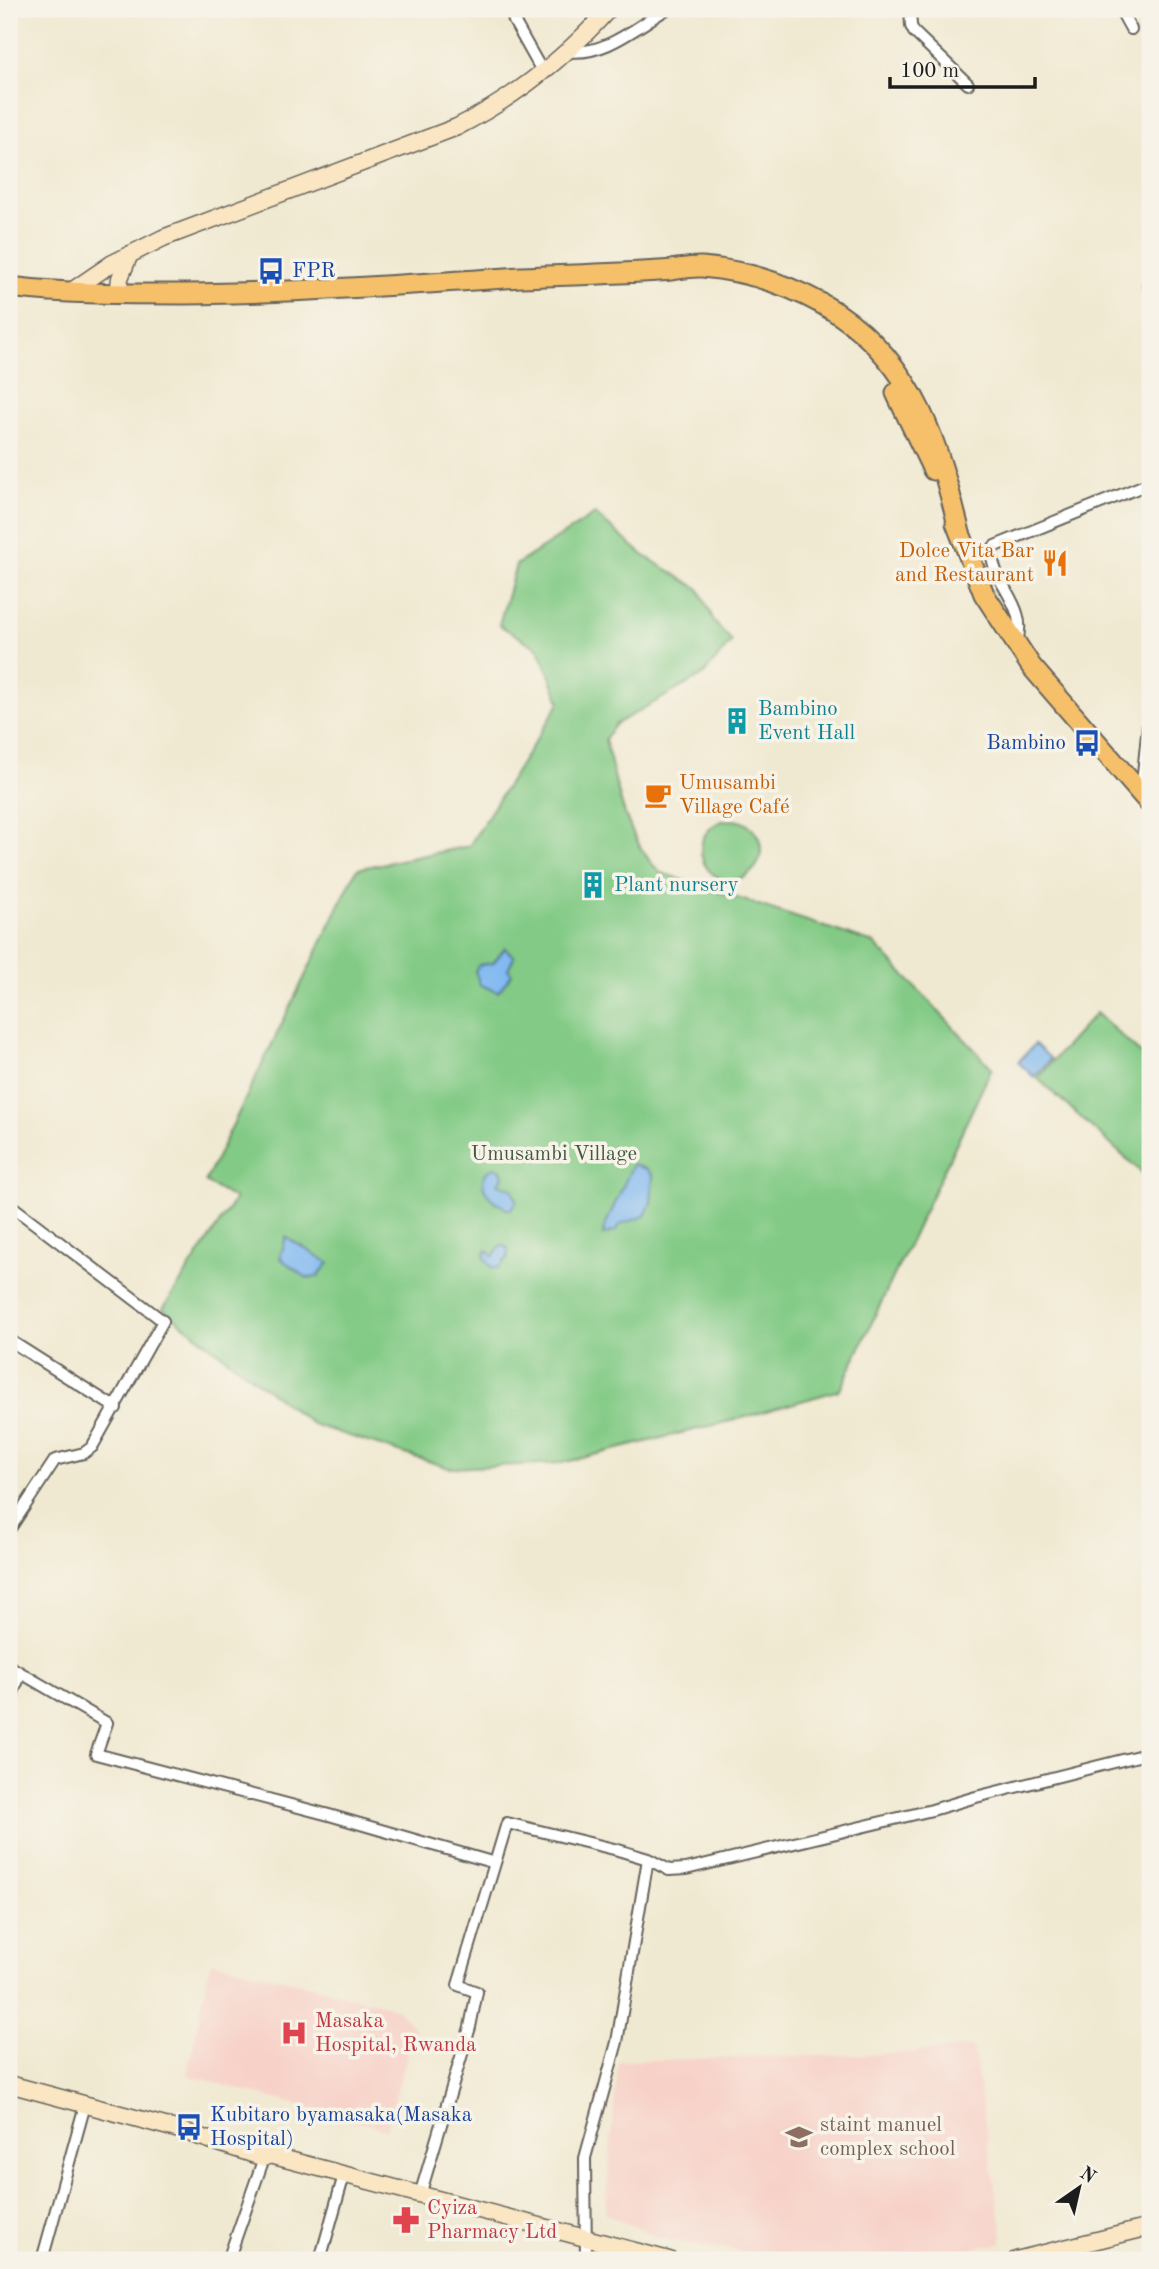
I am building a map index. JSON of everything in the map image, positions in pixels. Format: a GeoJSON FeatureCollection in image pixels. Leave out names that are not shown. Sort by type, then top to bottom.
{"type":"FeatureCollection","features":[{"type":"Feature","properties":{"kind":"highway"},"geometry":{"type":"LineString","coordinates":[[9,287],[118,295],[265,293],[699,267],[744,273],[783,286],[836,313],[862,333],[888,359],[922,411],[934,439],[960,533],[984,594],[1016,645],[1066,709],[1146,799]]}},
{"type":"Feature","properties":{"kind":"street"},"geometry":{"type":"LineString","coordinates":[[511,9],[514,21],[542,71]]}},
{"type":"Feature","properties":{"kind":"street"},"geometry":{"type":"LineString","coordinates":[[70,292],[111,264],[183,230],[457,127],[512,97],[566,51],[609,9]]}},
{"type":"Feature","properties":{"kind":"street"},"geometry":{"type":"LineString","coordinates":[[566,51],[581,53],[606,46],[667,9]]}},
{"type":"Feature","properties":{"kind":"street"},"geometry":{"type":"LineString","coordinates":[[910,9],[914,32],[968,84]]}},
{"type":"Feature","properties":{"kind":"street"},"geometry":{"type":"LineString","coordinates":[[1120,9],[1131,29]]}},
{"type":"Feature","properties":{"kind":"street"},"geometry":{"type":"LineString","coordinates":[[118,295],[120,278],[130,254]]}},
{"type":"Feature","properties":{"kind":"street"},"geometry":{"type":"LineString","coordinates":[[1016,645],[1021,632],[1018,614],[994,564],[992,549],[1150,483]]}},
{"type":"Feature","properties":{"kind":"street"},"geometry":{"type":"LineString","coordinates":[[1146,799],[1150,704]]}},
{"type":"Feature","properties":{"kind":"street"},"geometry":{"type":"LineString","coordinates":[[9,1204],[163,1321],[90,1450],[55,1460],[9,1530]]}},
{"type":"Feature","properties":{"kind":"street"},"geometry":{"type":"LineString","coordinates":[[9,1340],[116,1408]]}},
{"type":"Feature","properties":{"kind":"street"},"geometry":{"type":"LineString","coordinates":[[9,1666],[107,1723],[96,1754],[329,1815],[495,1863]]}},
{"type":"Feature","properties":{"kind":"street"},"geometry":{"type":"LineString","coordinates":[[9,1702],[21,1674]]}},
{"type":"Feature","properties":{"kind":"street"},"geometry":{"type":"LineString","coordinates":[[421,2195],[470,2027],[477,1992],[457,1985],[507,1823],[648,1859],[669,1870],[687,1869],[919,1814],[975,1797],[1150,1753]]}},
{"type":"Feature","properties":{"kind":"street"},"geometry":{"type":"LineString","coordinates":[[586,2260],[585,2158],[617,2042],[648,1859]]}},
{"type":"Feature","properties":{"kind":"street"},"geometry":{"type":"LineString","coordinates":[[9,2084],[176,2129],[264,2158]]}},
{"type":"Feature","properties":{"kind":"street"},"geometry":{"type":"LineString","coordinates":[[42,2260],[85,2105]]}},
{"type":"Feature","properties":{"kind":"street"},"geometry":{"type":"LineString","coordinates":[[228,2260],[264,2158],[270,2155],[669,2260]]}},
{"type":"Feature","properties":{"kind":"street"},"geometry":{"type":"LineString","coordinates":[[320,2260],[344,2175]]}},
{"type":"Feature","properties":{"kind":"street"},"geometry":{"type":"LineString","coordinates":[[1016,2260],[1150,2227]]}},
{"type":"Feature","properties":{"kind":"shaded area"},"geometry":{"type":"Polygon","coordinates":[[[211,1961],[396,2008],[415,2028],[386,2129],[187,2075],[211,1961]]]}},
{"type":"Feature","properties":{"kind":"shaded area","name":"staint manuel complex school"},"geometry":{"type":"Polygon","coordinates":[[[973,2047],[1003,2236],[1000,2244],[934,2253],[860,2257],[749,2253],[659,2238],[605,2213],[618,2061],[892,2054],[973,2047]]]}},
{"type":"Feature","properties":{"kind":"green space","name":"Umusambi Village"},"geometry":{"type":"Polygon","coordinates":[[[595,514],[643,555],[699,589],[715,623],[732,641],[703,675],[616,724],[605,739],[623,809],[647,858],[659,872],[874,943],[992,1068],[840,1390],[742,1418],[562,1463],[449,1468],[312,1424],[163,1309],[235,1199],[205,1182],[357,869],[469,846],[560,702],[539,649],[499,625],[516,565],[595,514]]]}},
{"type":"Feature","properties":{"kind":"green space"},"geometry":{"type":"Polygon","coordinates":[[[731,820],[752,829],[761,850],[752,871],[731,880],[710,871],[701,850],[710,829],[731,820]]]}},
{"type":"Feature","properties":{"kind":"green space"},"geometry":{"type":"Polygon","coordinates":[[[1096,1013],[1150,1062],[1150,1180],[1037,1078],[1096,1013]]]}},
{"type":"Feature","properties":{"kind":"water"},"geometry":{"type":"Polygon","coordinates":[[[505,948],[514,957],[508,969],[512,974],[498,992],[480,985],[475,971],[479,965],[493,963],[505,948]]]}},
{"type":"Feature","properties":{"kind":"water"},"geometry":{"type":"Polygon","coordinates":[[[1035,1044],[1051,1059],[1034,1077],[1018,1062],[1035,1044]]]}},
{"type":"Feature","properties":{"kind":"water"},"geometry":{"type":"Polygon","coordinates":[[[633,1164],[648,1170],[653,1176],[651,1203],[645,1216],[621,1224],[616,1231],[603,1235],[604,1228],[633,1164]]]}},
{"type":"Feature","properties":{"kind":"water"},"geometry":{"type":"Polygon","coordinates":[[[496,1168],[501,1170],[503,1176],[498,1184],[512,1188],[517,1201],[511,1209],[506,1209],[494,1201],[485,1190],[484,1176],[496,1168]]]}},
{"type":"Feature","properties":{"kind":"water"},"geometry":{"type":"Polygon","coordinates":[[[286,1237],[329,1263],[317,1277],[307,1278],[280,1258],[286,1237]]]}},
{"type":"Feature","properties":{"kind":"water"},"geometry":{"type":"Polygon","coordinates":[[[502,1245],[508,1248],[508,1257],[499,1268],[491,1267],[484,1256],[487,1250],[493,1256],[502,1245]]]}},
{"type":"Feature","properties":{"kind":"place","name":"FPR"},"geometry":{"type":"Point","coordinates":[271,271]}},
{"type":"Feature","properties":{"kind":"place","name":"Dolce Vita Bar and Restaurant"},"geometry":{"type":"Point","coordinates":[1055,563]}},
{"type":"Feature","properties":{"kind":"place","name":"Bambino Event Hall"},"geometry":{"type":"Point","coordinates":[737,721]}},
{"type":"Feature","properties":{"kind":"place","name":"Bambino"},"geometry":{"type":"Point","coordinates":[1087,743]}},
{"type":"Feature","properties":{"kind":"place","name":"Umusambi Village Café"},"geometry":{"type":"Point","coordinates":[658,795]}},
{"type":"Feature","properties":{"kind":"place","name":"Plant nursery"},"geometry":{"type":"Point","coordinates":[593,885]}},
{"type":"Feature","properties":{"kind":"place","name":"Masaka Hospital, Rwanda"},"geometry":{"type":"Point","coordinates":[294,2033]}},
{"type":"Feature","properties":{"kind":"place","name":"Kubitaro byamasaka(Masaka Hospital)"},"geometry":{"type":"Point","coordinates":[189,2127]}},
{"type":"Feature","properties":{"kind":"place","name":"staint manuel complex school"},"geometry":{"type":"Point","coordinates":[799,2137]}},
{"type":"Feature","properties":{"kind":"place","name":"Cyiza Pharmacy Ltd"},"geometry":{"type":"Point","coordinates":[406,2220]}}]}
